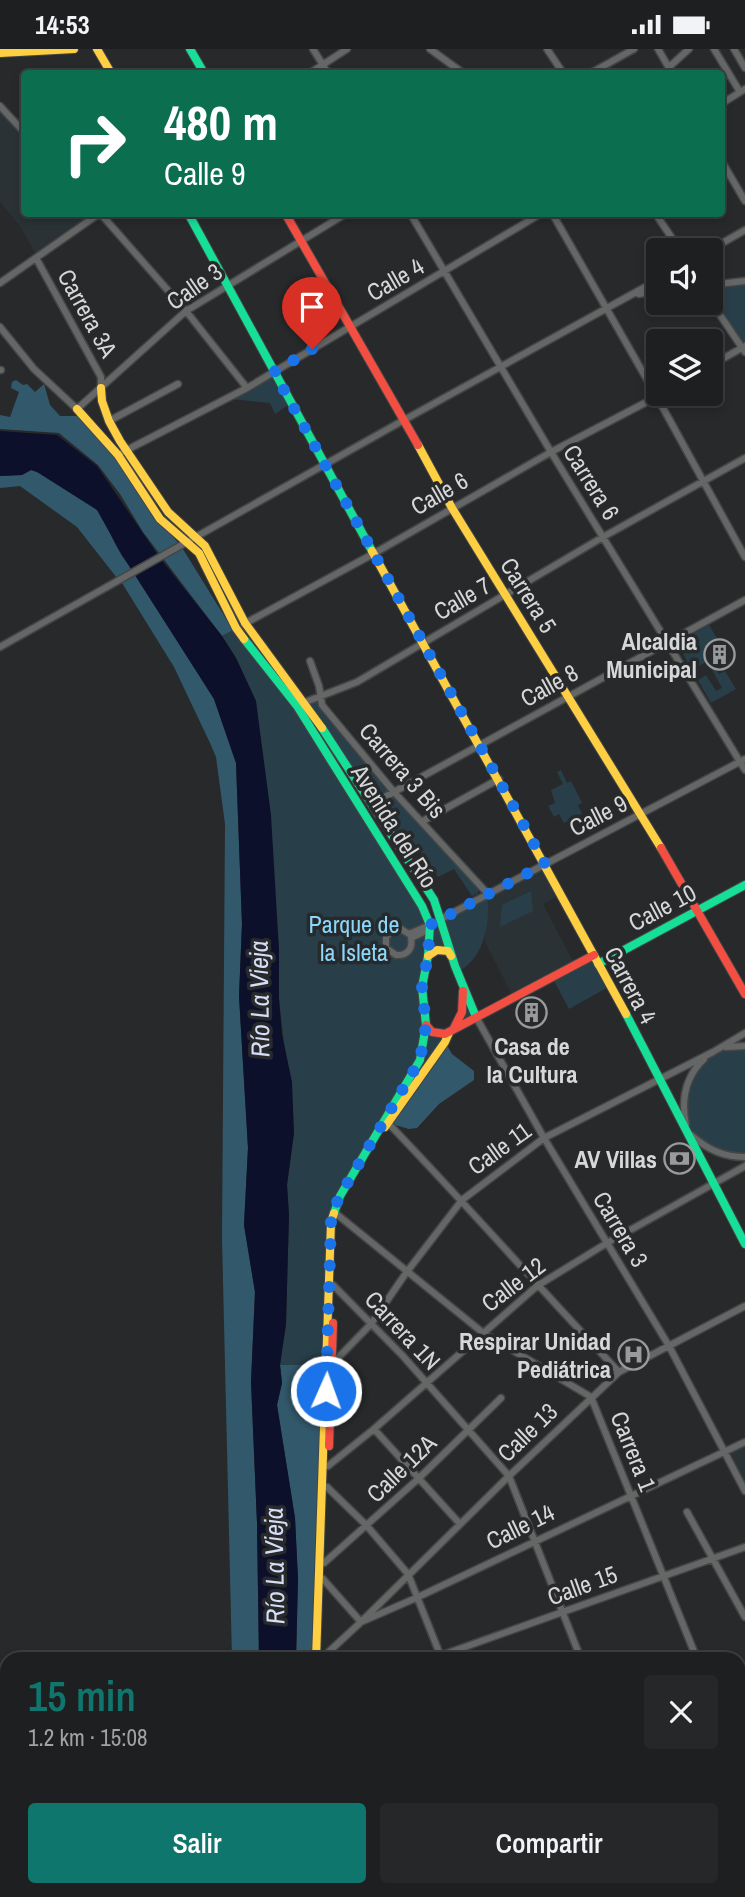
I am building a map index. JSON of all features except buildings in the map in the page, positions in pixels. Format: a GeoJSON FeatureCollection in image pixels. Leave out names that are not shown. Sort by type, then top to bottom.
{"type":"FeatureCollection","features":[{"type":"Feature","properties":{"kind":"main road"},"geometry":{"type":"LineString","coordinates":[[0,53],[74,49]]}},
{"type":"Feature","properties":{"kind":"main road"},"geometry":{"type":"LineString","coordinates":[[97,49],[109,70]]}},
{"type":"Feature","properties":{"kind":"main road"},"geometry":{"type":"LineString","coordinates":[[190,49],[202,70]]}},
{"type":"Feature","properties":{"kind":"main road","name":"Carrera 4"},"geometry":{"type":"LineString","coordinates":[[190,217],[422,643],[481,745],[745,1244]]}},
{"type":"Feature","properties":{"kind":"main road","name":"Carrera 5"},"geometry":{"type":"LineString","coordinates":[[287,217],[452,508],[642,814],[745,994]]}},
{"type":"Feature","properties":{"kind":"main road","name":"Avenida del Río"},"geometry":{"type":"LineString","coordinates":[[101,388],[102,401],[122,452],[160,519],[199,553],[236,628],[301,704],[422,906],[430,925],[422,987],[426,1025],[420,1060],[338,1199],[331,1235],[319,1652]]}},
{"type":"Feature","properties":{"kind":"main road","name":"Avenida del Río"},"geometry":{"type":"LineString","coordinates":[[77,409],[122,452]]}},
{"type":"Feature","properties":{"kind":"main road","name":"Avenida del Río"},"geometry":{"type":"LineString","coordinates":[[187,541],[205,546],[245,623],[372,804],[434,900],[464,996],[462,1012],[451,1032],[388,1123],[335,1213],[333,1363],[319,1652]]}},
{"type":"Feature","properties":{"kind":"main road","name":"Calle 10"},"geometry":{"type":"LineString","coordinates":[[451,1032],[476,1017],[745,885]]}},
{"type":"Feature","properties":{"kind":"main road","name":"Calle 9"},"geometry":{"type":"LineString","coordinates":[[430,925],[441,919]]}},
{"type":"Feature","properties":{"kind":"main road"},"geometry":{"type":"LineString","coordinates":[[428,956],[440,950],[448,951],[453,961]]}},
{"type":"Feature","properties":{"kind":"main road","name":"Avenida del Río"},"geometry":{"type":"LineString","coordinates":[[453,961],[464,987]]}},
{"type":"Feature","properties":{"kind":"main road","name":"Carrera 3"},"geometry":{"type":"LineString","coordinates":[[464,987],[476,1017]]}},
{"type":"Feature","properties":{"kind":"main road"},"geometry":{"type":"LineString","coordinates":[[426,1025],[436,1034],[451,1032]]}},
{"type":"Feature","properties":{"kind":"street"},"geometry":{"type":"LineString","coordinates":[[313,49],[326,70]]}},
{"type":"Feature","properties":{"kind":"street"},"geometry":{"type":"LineString","coordinates":[[315,70],[348,49]]}},
{"type":"Feature","properties":{"kind":"street"},"geometry":{"type":"LineString","coordinates":[[430,49],[459,70]]}},
{"type":"Feature","properties":{"kind":"street"},"geometry":{"type":"LineString","coordinates":[[547,49],[561,70]]}},
{"type":"Feature","properties":{"kind":"street"},"geometry":{"type":"LineString","coordinates":[[596,70],[634,49]]}},
{"type":"Feature","properties":{"kind":"street"},"geometry":{"type":"LineString","coordinates":[[658,49],[668,70]]}},
{"type":"Feature","properties":{"kind":"street"},"geometry":{"type":"LineString","coordinates":[[670,70],[689,49]]}},
{"type":"Feature","properties":{"kind":"street"},"geometry":{"type":"LineString","coordinates":[[714,49],[742,90],[725,101]]}},
{"type":"Feature","properties":{"kind":"street"},"geometry":{"type":"LineString","coordinates":[[734,49],[745,68]]}},
{"type":"Feature","properties":{"kind":"street"},"geometry":{"type":"LineString","coordinates":[[0,106],[21,129]]}},
{"type":"Feature","properties":{"kind":"street"},"geometry":{"type":"LineString","coordinates":[[725,167],[745,201]]}},
{"type":"Feature","properties":{"kind":"street"},"geometry":{"type":"LineString","coordinates":[[0,283],[94,217]]}},
{"type":"Feature","properties":{"kind":"street"},"geometry":{"type":"LineString","coordinates":[[104,217],[186,311],[247,388]]}},
{"type":"Feature","properties":{"kind":"street","name":"Calle 3"},"geometry":{"type":"LineString","coordinates":[[77,409],[186,311],[341,217]]}},
{"type":"Feature","properties":{"kind":"street","name":"Carrera 6"},"geometry":{"type":"LineString","coordinates":[[412,217],[551,452],[743,761],[745,770]]}},
{"type":"Feature","properties":{"kind":"street","name":"Calle 4"},"geometry":{"type":"LineString","coordinates":[[122,452],[247,388],[535,217]]}},
{"type":"Feature","properties":{"kind":"street"},"geometry":{"type":"LineString","coordinates":[[554,217],[646,372]]}},
{"type":"Feature","properties":{"kind":"street"},"geometry":{"type":"LineString","coordinates":[[658,217],[672,238]]}},
{"type":"Feature","properties":{"kind":"street"},"geometry":{"type":"LineString","coordinates":[[723,243],[745,230]]}},
{"type":"Feature","properties":{"kind":"street","name":"Carrera 3A"},"geometry":{"type":"LineString","coordinates":[[36,258],[101,377],[101,388]]}},
{"type":"Feature","properties":{"kind":"street"},"geometry":{"type":"LineString","coordinates":[[723,284],[745,281]]}},
{"type":"Feature","properties":{"kind":"street"},"geometry":{"type":"LineString","coordinates":[[0,647],[646,287]]}},
{"type":"Feature","properties":{"kind":"street"},"geometry":{"type":"LineString","coordinates":[[633,294],[646,293]]}},
{"type":"Feature","properties":{"kind":"street"},"geometry":{"type":"LineString","coordinates":[[720,315],[744,349],[723,360]]}},
{"type":"Feature","properties":{"kind":"street"},"geometry":{"type":"LineString","coordinates":[[0,327],[34,369],[77,409]]}},
{"type":"Feature","properties":{"kind":"street"},"geometry":{"type":"LineString","coordinates":[[109,421],[178,384]]}},
{"type":"Feature","properties":{"kind":"street","name":"Calle 6"},"geometry":{"type":"LineString","coordinates":[[236,628],[373,554],[551,452],[646,402]]}},
{"type":"Feature","properties":{"kind":"street"},"geometry":{"type":"LineString","coordinates":[[666,406],[745,557]]}},
{"type":"Feature","properties":{"kind":"street","name":"Calle 7"},"geometry":{"type":"LineString","coordinates":[[301,704],[357,682],[603,537],[745,458]]}},
{"type":"Feature","properties":{"kind":"street","name":"Calle 8"},"geometry":{"type":"LineString","coordinates":[[372,804],[745,600]]}},
{"type":"Feature","properties":{"kind":"street","name":"Carrera 3 Bis"},"geometry":{"type":"LineString","coordinates":[[310,661],[322,705],[394,792],[487,894]]}},
{"type":"Feature","properties":{"kind":"street","name":"Calle 9"},"geometry":{"type":"LineString","coordinates":[[441,919],[743,761]]}},
{"type":"Feature","properties":{"kind":"street"},"geometry":{"type":"LineString","coordinates":[[423,821],[499,779]]}},
{"type":"Feature","properties":{"kind":"street","name":"Calle 9"},"geometry":{"type":"LineString","coordinates":[[410,936],[430,925]]}},
{"type":"Feature","properties":{"kind":"street"},"geometry":{"type":"LineString","coordinates":[[401,929],[410,936],[411,947],[405,954],[396,955],[386,948],[386,937],[392,930],[401,929]]}},
{"type":"Feature","properties":{"kind":"street","name":"Carrera 3"},"geometry":{"type":"LineString","coordinates":[[476,1017],[544,1138],[669,1346],[745,1491]]}},
{"type":"Feature","properties":{"kind":"street","name":"Calle 11"},"geometry":{"type":"LineString","coordinates":[[333,1363],[371,1324],[462,1200],[544,1138],[745,1033]]}},
{"type":"Feature","properties":{"kind":"street"},"geometry":{"type":"LineString","coordinates":[[745,1046],[733,1046],[713,1052],[694,1070],[686,1086],[684,1104],[687,1132],[714,1151],[745,1157]]}},
{"type":"Feature","properties":{"kind":"street"},"geometry":{"type":"LineString","coordinates":[[388,1123],[462,1200],[537,1286],[620,1372]]}},
{"type":"Feature","properties":{"kind":"street","name":"Calle 12"},"geometry":{"type":"LineString","coordinates":[[328,1467],[537,1286],[607,1243],[745,1166]]}},
{"type":"Feature","properties":{"kind":"street","name":"Carrera 1"},"geometry":{"type":"LineString","coordinates":[[335,1213],[482,1332],[591,1397],[693,1652]]}},
{"type":"Feature","properties":{"kind":"street","name":"Carrera 1N"},"geometry":{"type":"LineString","coordinates":[[333,1285],[509,1476],[577,1652]]}},
{"type":"Feature","properties":{"kind":"street","name":"Calle 13"},"geometry":{"type":"LineString","coordinates":[[361,1622],[509,1476],[620,1372],[745,1306]]}},
{"type":"Feature","properties":{"kind":"street","name":"Calle 12A"},"geometry":{"type":"LineString","coordinates":[[324,1563],[418,1479],[501,1398]]}},
{"type":"Feature","properties":{"kind":"street"},"geometry":{"type":"LineString","coordinates":[[374,1429],[460,1524]]}},
{"type":"Feature","properties":{"kind":"street","name":"Calle 14"},"geometry":{"type":"LineString","coordinates":[[327,1652],[361,1622],[745,1442]]}},
{"type":"Feature","properties":{"kind":"street"},"geometry":{"type":"LineString","coordinates":[[327,1487],[367,1526],[408,1574],[438,1652]]}},
{"type":"Feature","properties":{"kind":"street"},"geometry":{"type":"LineString","coordinates":[[688,1512],[745,1617]]}},
{"type":"Feature","properties":{"kind":"street","name":"Calle 15"},"geometry":{"type":"LineString","coordinates":[[457,1652],[745,1547]]}},
{"type":"Feature","properties":{"kind":"street"},"geometry":{"type":"LineString","coordinates":[[323,1579],[361,1622]]}},
{"type":"Feature","properties":{"kind":"shaded area"},"geometry":{"type":"Polygon","coordinates":[[[0,111],[21,134],[21,217],[89,217],[36,254],[20,226],[0,202],[0,111]]]}},
{"type":"Feature","properties":{"kind":"shaded area"},"geometry":{"type":"Polygon","coordinates":[[[16,380],[23,385],[27,384],[35,392],[44,384],[50,405],[60,416],[78,416],[97,433],[116,455],[149,509],[181,546],[233,630],[222,636],[143,532],[98,465],[59,433],[0,429],[0,415],[10,417],[19,392],[11,388],[12,382],[16,380]]]}},
{"type":"Feature","properties":{"kind":"shaded area"},"geometry":{"type":"Polygon","coordinates":[[[31,470],[69,489],[96,509],[122,556],[132,568],[117,578],[77,527],[20,486],[0,488],[0,476],[22,475],[31,470]]]}},
{"type":"Feature","properties":{"kind":"shaded area"},"geometry":{"type":"Polygon","coordinates":[[[136,575],[214,699],[236,763],[242,924],[239,996],[248,1148],[244,1225],[255,1292],[251,1382],[259,1652],[232,1652],[222,1238],[225,824],[216,757],[174,667],[122,583],[136,575]]]}},
{"type":"Feature","properties":{"kind":"shaded area"},"geometry":{"type":"Polygon","coordinates":[[[545,864],[561,894],[543,904],[575,965],[513,997],[485,942],[487,893],[545,864]]]}},
{"type":"Feature","properties":{"kind":"shaded area"},"geometry":{"type":"Polygon","coordinates":[[[445,1042],[452,1054],[474,1071],[474,1080],[439,1104],[417,1128],[409,1129],[388,1123],[445,1042]]]}},
{"type":"Feature","properties":{"kind":"shaded area"},"geometry":{"type":"Polygon","coordinates":[[[280,1365],[327,1365],[315,1652],[296,1652],[298,1579],[295,1518],[277,1405],[282,1383],[280,1365]]]}},
{"type":"Feature","properties":{"kind":"shaded area"},"geometry":{"type":"Polygon","coordinates":[[[745,1442],[745,1491],[725,1452],[745,1442]]]}},
{"type":"Feature","properties":{"kind":"green space"},"geometry":{"type":"Polygon","coordinates":[[[745,281],[745,346],[742,348],[722,315],[723,284],[745,281]]]}},
{"type":"Feature","properties":{"kind":"green space"},"geometry":{"type":"Polygon","coordinates":[[[273,375],[288,405],[275,414],[270,403],[230,399],[273,375]]]}},
{"type":"Feature","properties":{"kind":"green space"},"geometry":{"type":"Polygon","coordinates":[[[709,625],[718,640],[704,647],[711,659],[692,670],[677,643],[709,625]]]}},
{"type":"Feature","properties":{"kind":"green space","name":"Parque de la Isleta"},"geometry":{"type":"Polygon","coordinates":[[[236,628],[297,706],[430,924],[487,893],[488,916],[484,938],[474,958],[458,972],[476,1017],[453,1031],[464,996],[450,955],[434,951],[425,966],[426,1027],[449,1033],[384,1128],[331,1222],[327,1365],[280,1365],[286,1324],[289,1215],[287,1185],[294,1133],[279,999],[279,950],[256,701],[236,658],[222,636],[236,628]]]}},
{"type":"Feature","properties":{"kind":"green space"},"geometry":{"type":"Polygon","coordinates":[[[714,666],[719,674],[725,671],[736,689],[711,703],[698,680],[706,675],[716,691],[722,688],[711,668],[714,666]]]}},
{"type":"Feature","properties":{"kind":"green space"},"geometry":{"type":"Polygon","coordinates":[[[320,696],[322,705],[394,792],[480,885],[478,893],[472,896],[454,869],[438,877],[405,830],[393,837],[305,702],[320,696]]]}},
{"type":"Feature","properties":{"kind":"green space"},"geometry":{"type":"Polygon","coordinates":[[[561,770],[567,783],[571,781],[582,803],[578,805],[582,814],[564,823],[559,814],[554,817],[548,806],[555,803],[551,790],[563,784],[557,772],[561,770]]]}},
{"type":"Feature","properties":{"kind":"green space"},"geometry":{"type":"Polygon","coordinates":[[[531,891],[533,911],[500,927],[502,905],[531,891]]]}},
{"type":"Feature","properties":{"kind":"green space"},"geometry":{"type":"Polygon","coordinates":[[[594,955],[610,986],[569,1009],[552,977],[594,955]]]}},
{"type":"Feature","properties":{"kind":"green space"},"geometry":{"type":"Polygon","coordinates":[[[745,1046],[745,1157],[724,1155],[687,1132],[684,1095],[699,1063],[723,1048],[745,1046]]]}},
{"type":"Feature","properties":{"kind":"water","name":"Río La Vieja"},"geometry":{"type":"Polygon","coordinates":[[[0,431],[57,435],[97,466],[160,558],[222,636],[236,658],[256,701],[271,815],[282,1034],[292,1082],[294,1133],[287,1185],[289,1215],[286,1324],[280,1365],[282,1383],[277,1405],[295,1518],[298,1579],[296,1652],[259,1652],[251,1382],[255,1292],[244,1225],[248,1148],[239,996],[242,924],[236,763],[214,699],[122,555],[97,510],[37,472],[31,470],[22,475],[0,476],[0,431]]]}},
{"type":"Feature","properties":{"kind":"traffic: fast"},"geometry":{"type":"LineString","coordinates":[[190,49],[202,70]]}},
{"type":"Feature","properties":{"kind":"traffic: fast"},"geometry":{"type":"LineString","coordinates":[[190,217],[372,551]]}},
{"type":"Feature","properties":{"kind":"traffic: fast"},"geometry":{"type":"LineString","coordinates":[[244,639],[297,706],[422,906],[430,925],[422,987],[426,1025],[420,1060],[340,1196],[334,1213]]}},
{"type":"Feature","properties":{"kind":"traffic: fast"},"geometry":{"type":"LineString","coordinates":[[322,728],[434,900],[455,966],[476,1017]]}},
{"type":"Feature","properties":{"kind":"traffic: fast"},"geometry":{"type":"LineString","coordinates":[[598,964],[745,885]]}},
{"type":"Feature","properties":{"kind":"traffic: fast"},"geometry":{"type":"LineString","coordinates":[[626,1014],[745,1244]]}},
{"type":"Feature","properties":{"kind":"traffic: slow"},"geometry":{"type":"LineString","coordinates":[[0,53],[74,49]]}},
{"type":"Feature","properties":{"kind":"traffic: slow"},"geometry":{"type":"LineString","coordinates":[[97,49],[109,70]]}},
{"type":"Feature","properties":{"kind":"traffic: slow"},"geometry":{"type":"LineString","coordinates":[[101,388],[109,421],[120,441],[168,512],[205,546],[245,623],[322,728]]}},
{"type":"Feature","properties":{"kind":"traffic: slow"},"geometry":{"type":"LineString","coordinates":[[77,409],[118,455],[160,519],[199,553],[244,639]]}},
{"type":"Feature","properties":{"kind":"traffic: slow"},"geometry":{"type":"LineString","coordinates":[[418,445],[452,508],[661,848]]}},
{"type":"Feature","properties":{"kind":"traffic: slow"},"geometry":{"type":"LineString","coordinates":[[372,551],[626,1014]]}},
{"type":"Feature","properties":{"kind":"traffic: slow"},"geometry":{"type":"LineString","coordinates":[[428,956],[437,950],[448,951],[451,956]]}},
{"type":"Feature","properties":{"kind":"traffic: slow"},"geometry":{"type":"LineString","coordinates":[[385,1127],[449,1033]]}},
{"type":"Feature","properties":{"kind":"traffic: slow"},"geometry":{"type":"LineString","coordinates":[[316,1652],[331,1222],[334,1213]]}},
{"type":"Feature","properties":{"kind":"traffic: jam"},"geometry":{"type":"LineString","coordinates":[[287,217],[418,445]]}},
{"type":"Feature","properties":{"kind":"traffic: jam"},"geometry":{"type":"LineString","coordinates":[[661,848],[745,994]]}},
{"type":"Feature","properties":{"kind":"traffic: jam"},"geometry":{"type":"LineString","coordinates":[[426,1025],[432,1032],[445,1034],[594,955]]}},
{"type":"Feature","properties":{"kind":"traffic: jam"},"geometry":{"type":"LineString","coordinates":[[454,1028],[462,1012],[463,991]]}},
{"type":"Feature","properties":{"kind":"traffic: jam"},"geometry":{"type":"LineString","coordinates":[[329,1446],[333,1323]]}},
{"type":"Feature","properties":{"kind":"place","name":"Alcaldia Municipal"},"geometry":{"type":"Point","coordinates":[720,655]}},
{"type":"Feature","properties":{"kind":"place","name":"Casa de la Cultura"},"geometry":{"type":"Point","coordinates":[532,1012]}},
{"type":"Feature","properties":{"kind":"place","name":"AV Villas"},"geometry":{"type":"Point","coordinates":[680,1159]}},
{"type":"Feature","properties":{"kind":"place","name":"Respirar Unidad Pediátrica"},"geometry":{"type":"Point","coordinates":[634,1355]}},
{"type":"Feature","properties":{"kind":"route"},"geometry":{"type":"LineString","coordinates":[[312,349],[274,372],[545,864],[430,925],[422,987],[426,1025],[420,1060],[338,1199],[331,1222],[326,1391]]}}]}
